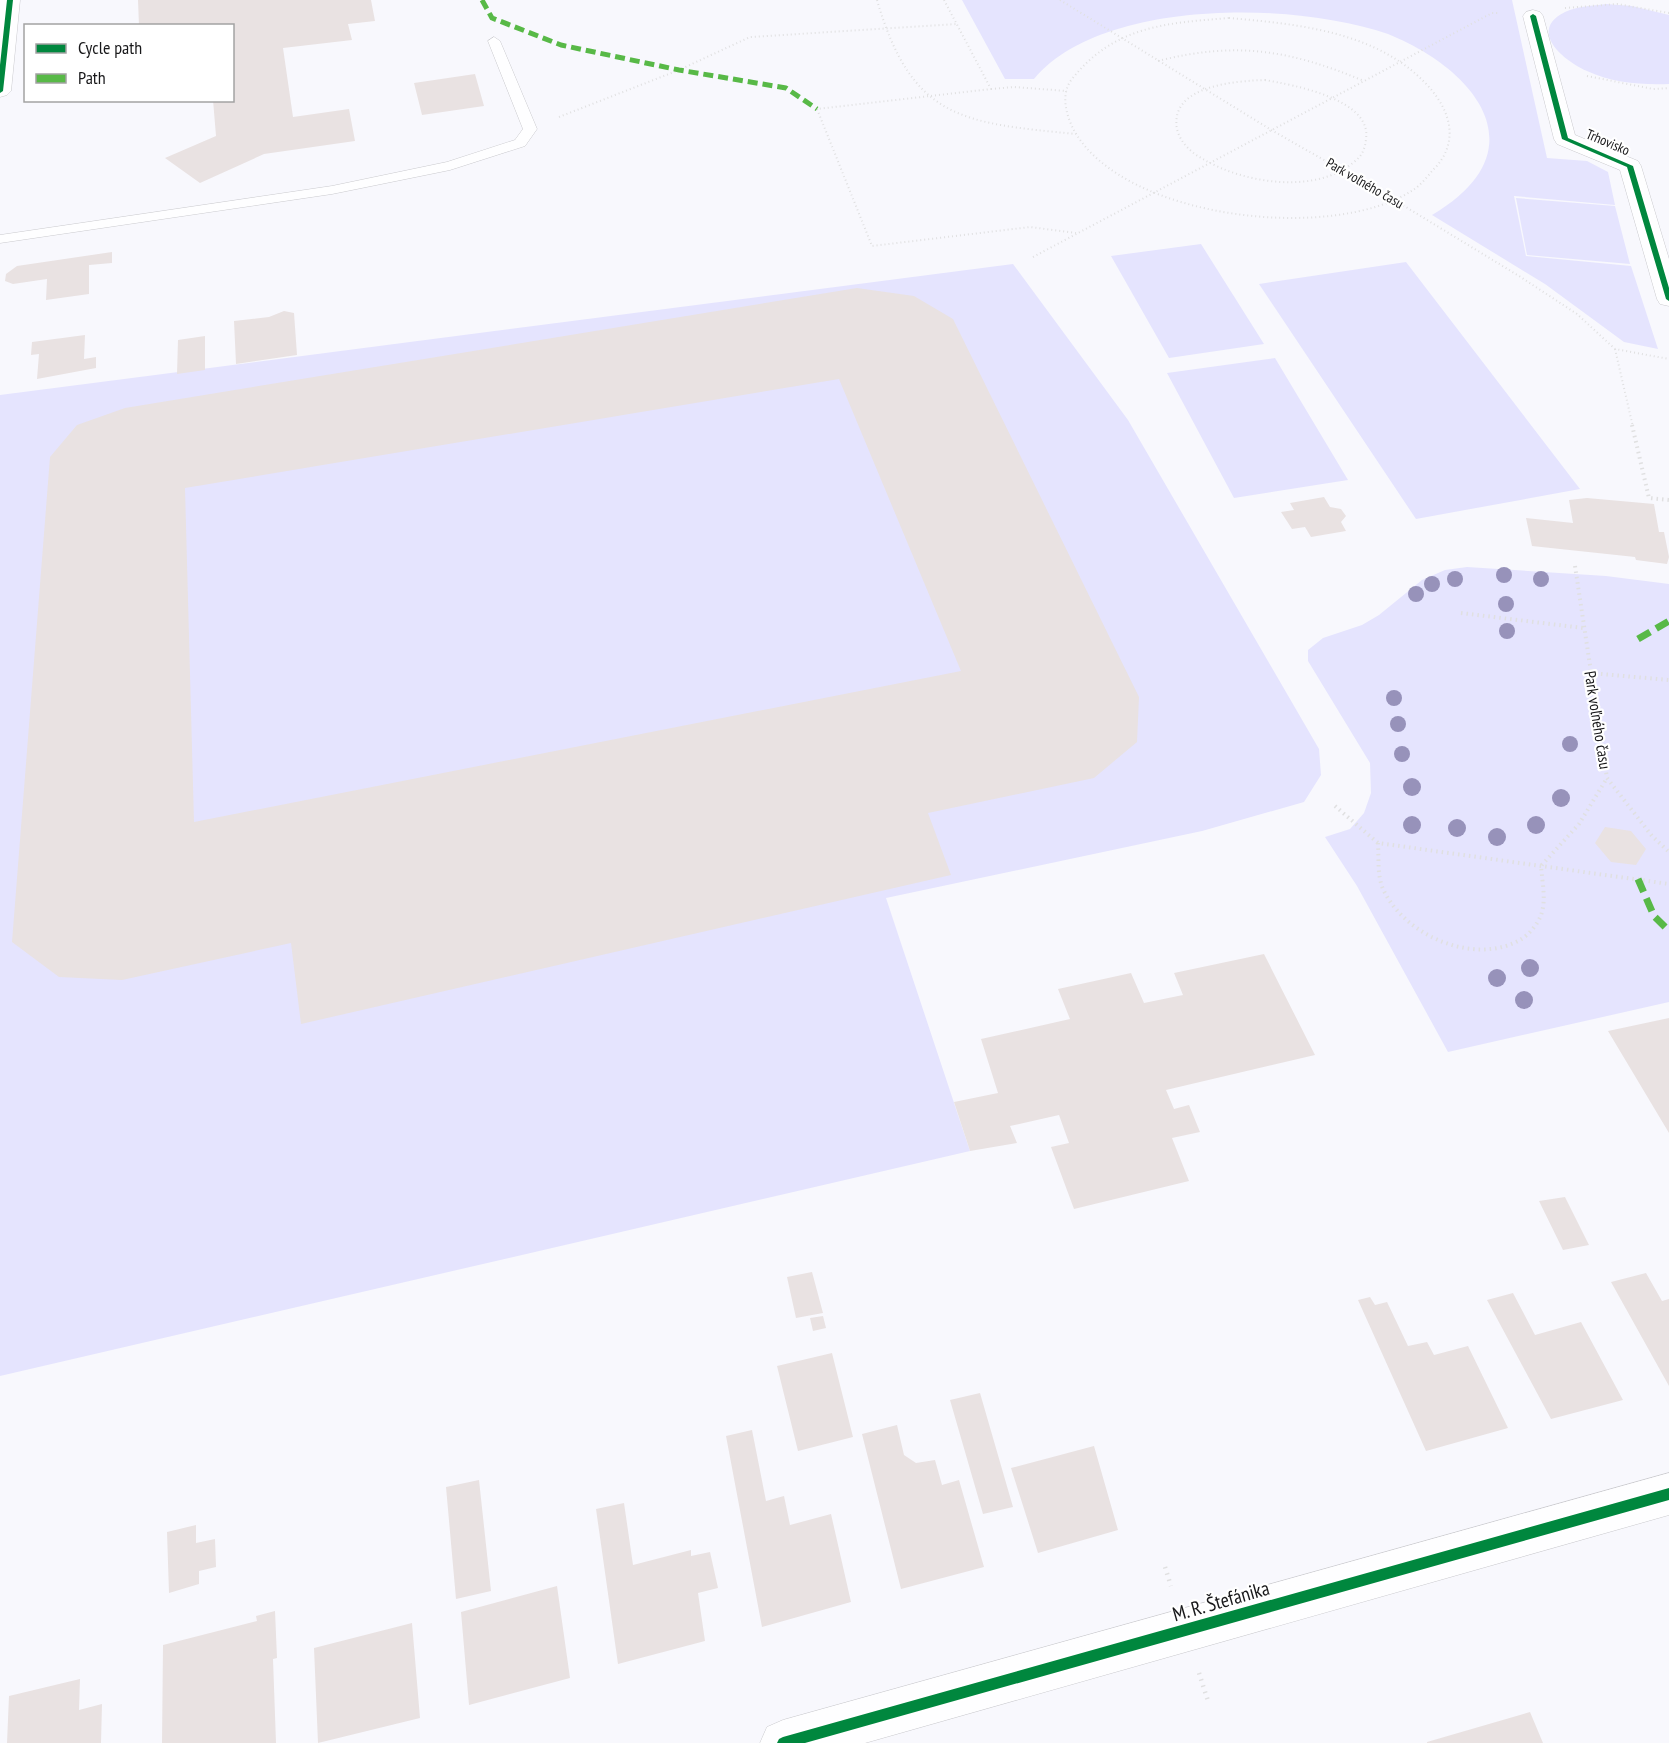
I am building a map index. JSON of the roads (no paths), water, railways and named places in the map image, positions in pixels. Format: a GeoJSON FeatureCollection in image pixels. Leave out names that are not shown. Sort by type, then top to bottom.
{"type":"FeatureCollection","features":[{"type":"Feature","properties":{"kind":"street"},"geometry":{"type":"LineString","coordinates":[[0,91],[10,0]]}},
{"type":"Feature","properties":{"kind":"street","name":"Trhovisko"},"geometry":{"type":"LineString","coordinates":[[1533,16],[1564,139],[1630,166],[1669,299]]}},
{"type":"Feature","properties":{"kind":"street","name":"M. R. Štefánika"},"geometry":{"type":"LineString","coordinates":[[783,1743],[1669,1494]]}},
{"type":"Feature","properties":{"kind":"lane"},"geometry":{"type":"LineString","coordinates":[[0,239],[332,190],[439,169],[520,143],[530,129],[494,41]]}}]}
